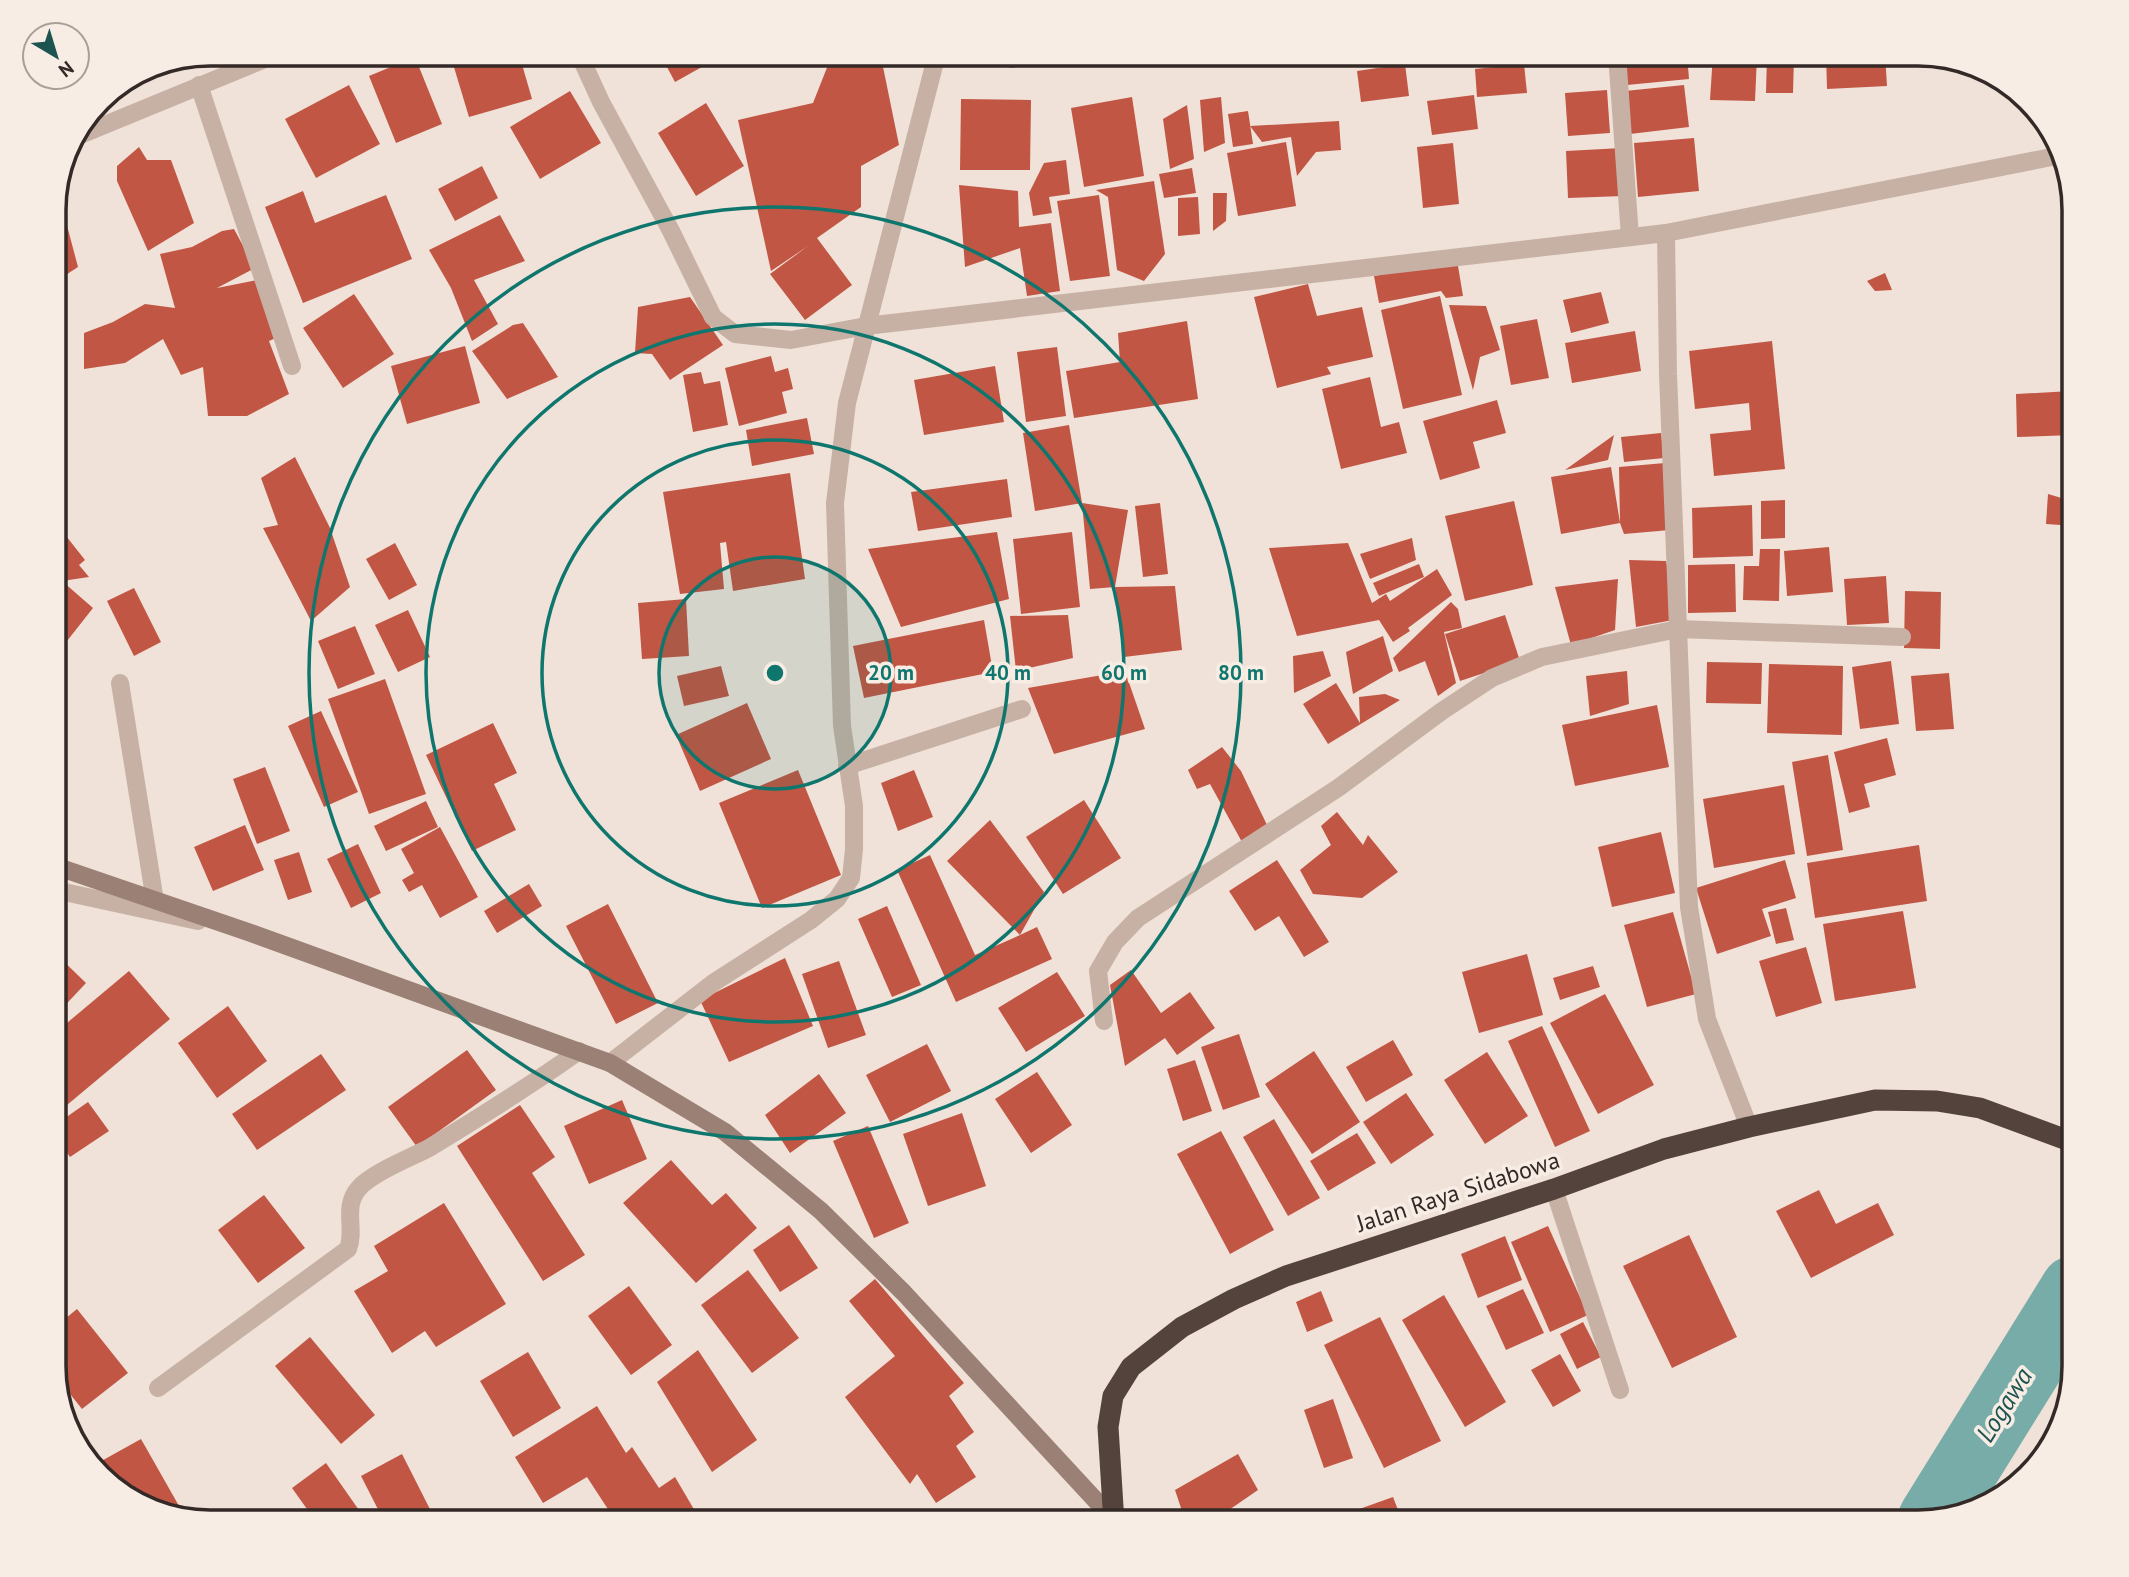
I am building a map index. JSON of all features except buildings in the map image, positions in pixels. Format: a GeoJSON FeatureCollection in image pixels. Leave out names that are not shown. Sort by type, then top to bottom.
{"type":"FeatureCollection","features":[{"type":"Feature","properties":{"kind":"highway","name":"Jalan Raya Sidabowa"},"geometry":{"type":"LineString","coordinates":[[1112,1510],[1108,1427],[1113,1396],[1131,1367],[1182,1327],[1234,1299],[1286,1276],[1554,1189],[1664,1149],[1749,1127],[1875,1100],[1937,1101],[1980,1108],[2062,1138]]}},
{"type":"Feature","properties":{"kind":"main road"},"geometry":{"type":"LineString","coordinates":[[67,870],[248,932],[610,1063],[725,1132],[821,1211],[904,1293],[1104,1510]]}},
{"type":"Feature","properties":{"kind":"street"},"geometry":{"type":"LineString","coordinates":[[91,130],[247,66]]}},
{"type":"Feature","properties":{"kind":"street"},"geometry":{"type":"LineString","coordinates":[[584,66],[713,317],[735,334],[791,340],[866,326],[1666,233],[2052,157]]}},
{"type":"Feature","properties":{"kind":"street"},"geometry":{"type":"LineString","coordinates":[[610,1063],[713,984],[811,920],[837,898],[851,878],[855,849],[854,806],[842,726],[835,503],[847,403],[934,66]]}},
{"type":"Feature","properties":{"kind":"street"},"geometry":{"type":"LineString","coordinates":[[1618,66],[1630,237]]}},
{"type":"Feature","properties":{"kind":"street"},"geometry":{"type":"LineString","coordinates":[[199,85],[292,366]]}},
{"type":"Feature","properties":{"kind":"street"},"geometry":{"type":"LineString","coordinates":[[1666,233],[1668,374],[1689,907],[1707,1020],[1749,1127]]}},
{"type":"Feature","properties":{"kind":"street"},"geometry":{"type":"LineString","coordinates":[[1104,1020],[1098,971],[1115,942],[1138,918],[1338,788],[1442,711],[1492,678],[1542,657],[1678,629],[1902,637]]}},
{"type":"Feature","properties":{"kind":"street"},"geometry":{"type":"LineString","coordinates":[[120,683],[155,901]]}},
{"type":"Feature","properties":{"kind":"street"},"geometry":{"type":"LineString","coordinates":[[847,766],[1022,709]]}},
{"type":"Feature","properties":{"kind":"street"},"geometry":{"type":"LineString","coordinates":[[67,893],[248,932]]}},
{"type":"Feature","properties":{"kind":"street"},"geometry":{"type":"LineString","coordinates":[[158,1388],[348,1250],[351,1233],[348,1214],[358,1188],[528,1088],[579,1051]]}},
{"type":"Feature","properties":{"kind":"street"},"geometry":{"type":"LineString","coordinates":[[1554,1189],[1620,1390]]}},
{"type":"Feature","properties":{"kind":"waterway","name":"Logawa"},"geometry":{"type":"LineString","coordinates":[[1939,1509],[2062,1311]]}}]}
